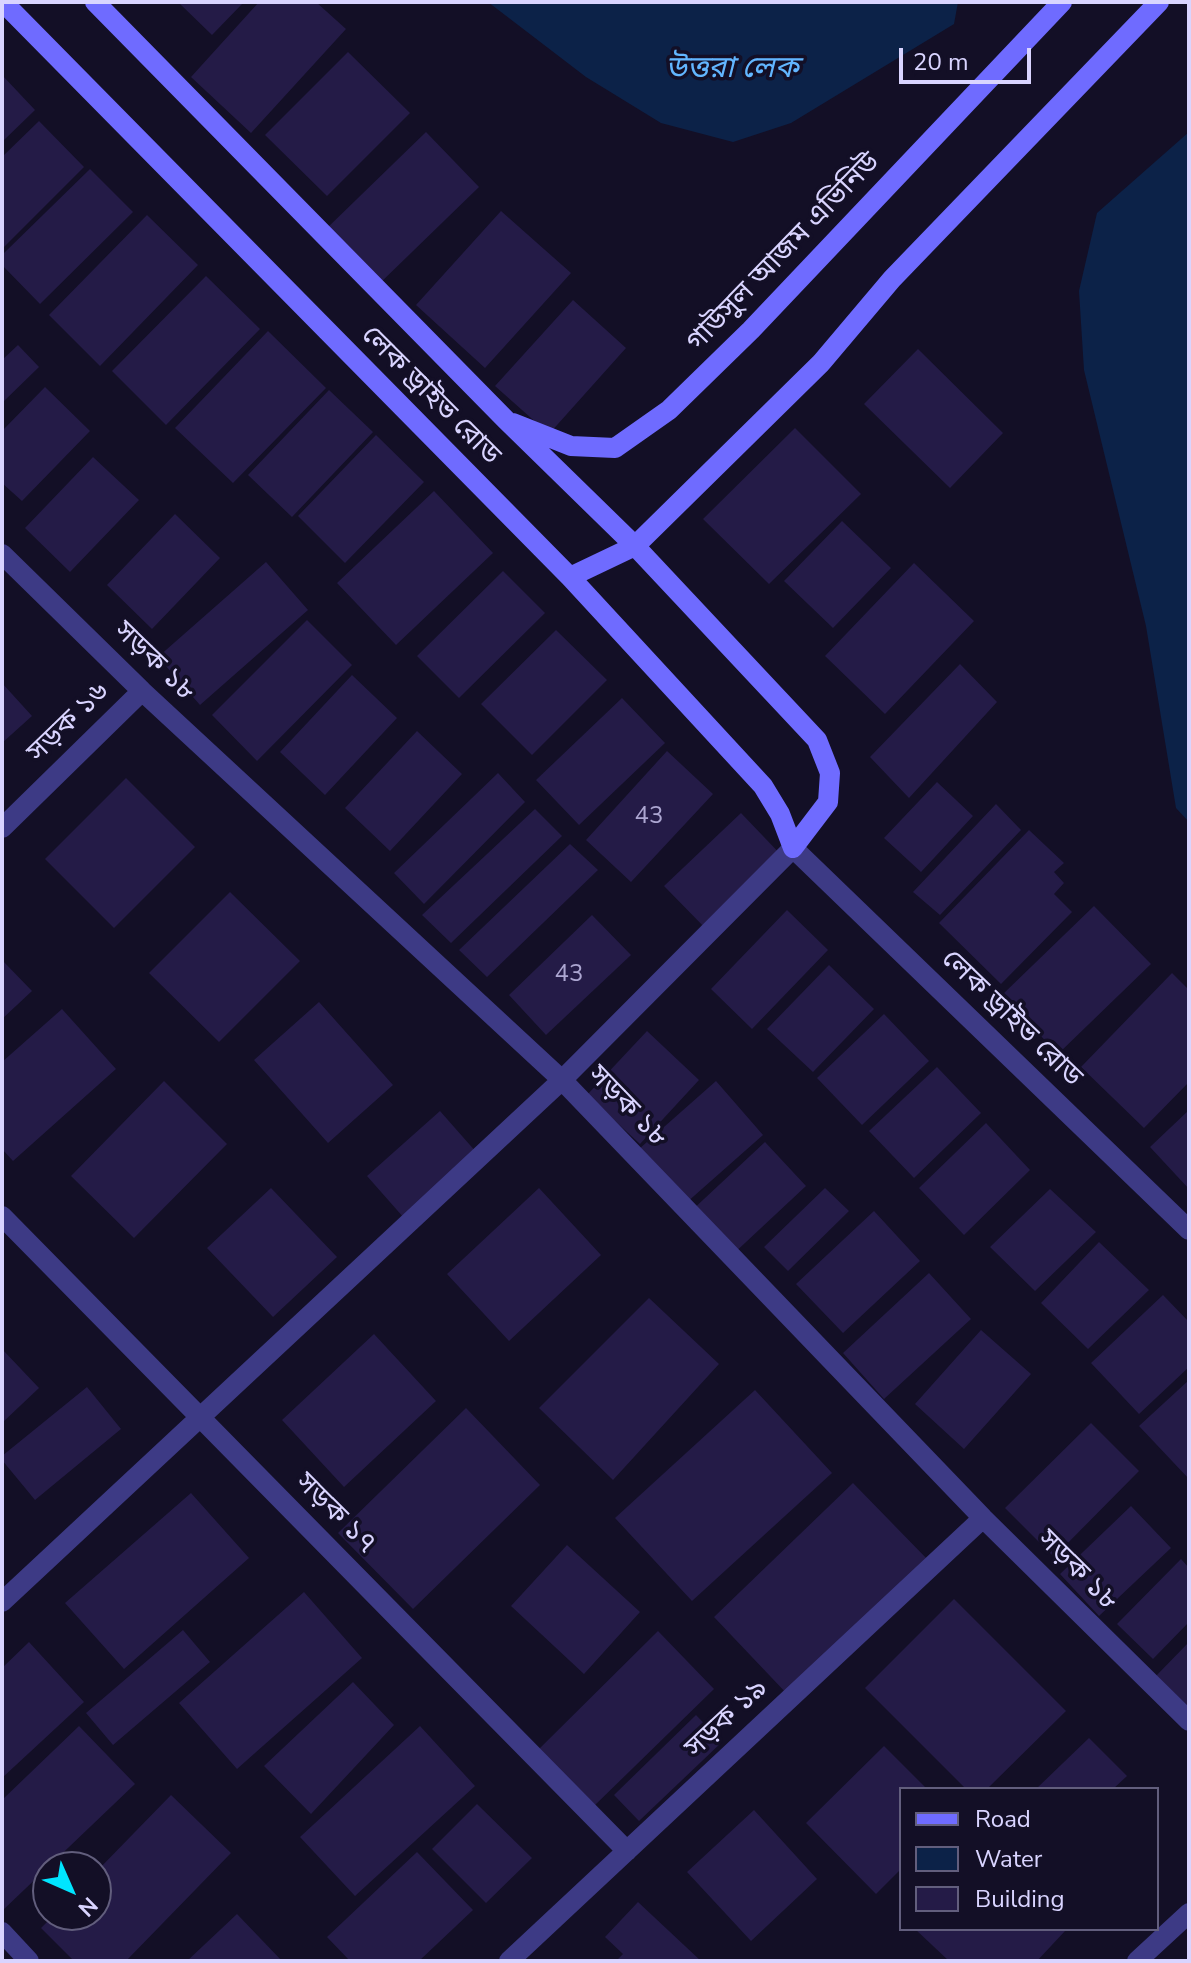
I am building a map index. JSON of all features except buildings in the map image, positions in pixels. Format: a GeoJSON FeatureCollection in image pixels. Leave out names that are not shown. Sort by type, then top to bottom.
{"type":"FeatureCollection","features":[{"type":"Feature","properties":{"kind":"street","name":"লেক ড্রাইভ রোড"},"geometry":{"type":"LineString","coordinates":[[3,2],[570,577],[763,786],[780,814],[793,848],[1189,1230]]}},
{"type":"Feature","properties":{"kind":"street","name":"লেক ড্রাইভ রোড"},"geometry":{"type":"LineString","coordinates":[[95,2],[506,420],[635,546],[817,740],[830,773],[828,802],[793,848]]}},
{"type":"Feature","properties":{"kind":"street","name":"গাউসুল আজম এভিনিউ"},"geometry":{"type":"LineString","coordinates":[[506,420],[571,446],[615,448],[669,410],[762,319],[1062,2]]}},
{"type":"Feature","properties":{"kind":"street"},"geometry":{"type":"LineString","coordinates":[[570,577],[635,546],[821,363],[892,279],[1159,2]]}},
{"type":"Feature","properties":{"kind":"street","name":"সড়ক ১৮"},"geometry":{"type":"LineString","coordinates":[[2,554],[142,691],[562,1080],[983,1518],[1189,1721]]}},
{"type":"Feature","properties":{"kind":"street","name":"সড়ক ১৬"},"geometry":{"type":"LineString","coordinates":[[2,828],[142,691]]}},
{"type":"Feature","properties":{"kind":"street"},"geometry":{"type":"LineString","coordinates":[[2,1602],[562,1080],[793,848]]}},
{"type":"Feature","properties":{"kind":"street","name":"সড়ক ১৭"},"geometry":{"type":"LineString","coordinates":[[2,1216],[627,1851]]}},
{"type":"Feature","properties":{"kind":"street","name":"সড়ক ১৯"},"geometry":{"type":"LineString","coordinates":[[509,1961],[983,1518]]}},
{"type":"Feature","properties":{"kind":"street"},"geometry":{"type":"LineString","coordinates":[[1137,1961],[1189,1913]]}},
{"type":"Feature","properties":{"kind":"street"},"geometry":{"type":"LineString","coordinates":[[2,1932],[29,1961]]}},
{"type":"Feature","properties":{"kind":"water","name":"উত্তরা লেক"},"geometry":{"type":"Polygon","coordinates":[[[488,2],[958,2],[954,24],[791,123],[733,142],[661,123],[586,77],[488,2]]]}},
{"type":"Feature","properties":{"kind":"water"},"geometry":{"type":"Polygon","coordinates":[[[1189,132],[1189,822],[1176,808],[1146,626],[1084,370],[1079,291],[1097,213],[1189,132]]]}}]}
